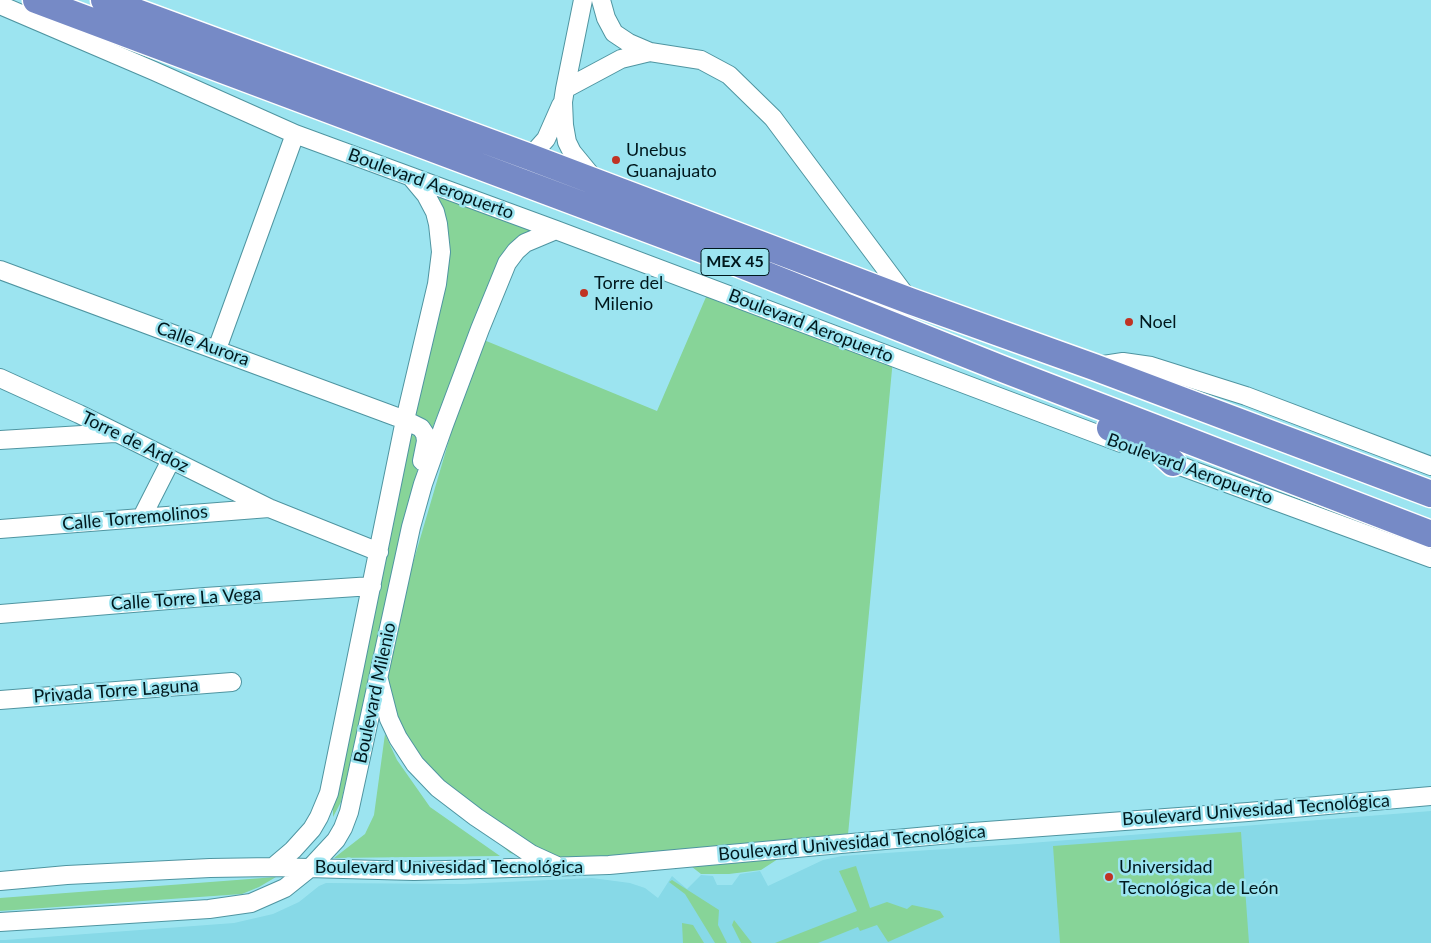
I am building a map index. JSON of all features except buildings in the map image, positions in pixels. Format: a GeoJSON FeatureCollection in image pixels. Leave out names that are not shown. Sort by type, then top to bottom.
{"type":"FeatureCollection","features":[{"type":"Feature","properties":{"kind":"highway","name":"Boulevard Aeropuerto"},"geometry":{"type":"LineString","coordinates":[[36,0],[719,256],[1005,370],[1431,534]]}},
{"type":"Feature","properties":{"kind":"highway","name":"MEX 45"},"geometry":{"type":"LineString","coordinates":[[104,0],[598,182],[1431,494]]}},
{"type":"Feature","properties":{"kind":"highway"},"geometry":{"type":"LineString","coordinates":[[1005,370],[1088,418],[1160,451],[1173,463]]}},
{"type":"Feature","properties":{"kind":"street"},"geometry":{"type":"LineString","coordinates":[[583,0],[564,96],[564,125],[567,142],[572,152],[598,182]]}},
{"type":"Feature","properties":{"kind":"street"},"geometry":{"type":"LineString","coordinates":[[601,0],[606,18],[614,33],[629,43],[650,52],[701,60],[728,75],[752,96],[773,118],[910,300]]}},
{"type":"Feature","properties":{"kind":"street","name":"Boulevard Aeropuerto"},"geometry":{"type":"LineString","coordinates":[[0,5],[136,63],[294,134],[556,230],[1173,463],[1431,558]]}},
{"type":"Feature","properties":{"kind":"street"},"geometry":{"type":"LineString","coordinates":[[530,157],[546,139],[564,96],[621,59],[650,52]]}},
{"type":"Feature","properties":{"kind":"street"},"geometry":{"type":"LineString","coordinates":[[217,349],[294,134]]}},
{"type":"Feature","properties":{"kind":"street","name":"Boulevard Milenio"},"geometry":{"type":"LineString","coordinates":[[273,867],[293,850],[312,829],[320,817],[329,793],[405,420],[437,284],[441,252],[438,224],[431,204],[418,183],[408,175]]}},
{"type":"Feature","properties":{"kind":"street","name":"Boulevard Milenio"},"geometry":{"type":"LineString","coordinates":[[0,922],[234,906],[251,903],[285,888],[310,868],[336,840],[349,812],[411,528],[423,484],[480,329],[507,263],[525,243],[556,230]]}},
{"type":"Feature","properties":{"kind":"street","name":"Calle Aurora"},"geometry":{"type":"LineString","coordinates":[[0,270],[217,349],[405,420],[421,428],[425,434],[426,441],[421,466],[423,484]]}},
{"type":"Feature","properties":{"kind":"street"},"geometry":{"type":"LineString","coordinates":[[1094,367],[1123,362],[1151,366],[1246,396],[1431,466]]}},
{"type":"Feature","properties":{"kind":"street","name":"Torre de Ardoz"},"geometry":{"type":"LineString","coordinates":[[0,378],[116,432],[270,508],[379,552]]}},
{"type":"Feature","properties":{"kind":"street"},"geometry":{"type":"LineString","coordinates":[[0,440],[116,432]]}},
{"type":"Feature","properties":{"kind":"street"},"geometry":{"type":"LineString","coordinates":[[142,517],[171,460]]}},
{"type":"Feature","properties":{"kind":"street","name":"Calle Torremolinos"},"geometry":{"type":"LineString","coordinates":[[0,530],[270,508]]}},
{"type":"Feature","properties":{"kind":"street","name":"Calle Torre La Vega"},"geometry":{"type":"LineString","coordinates":[[0,614],[205,597],[372,586]]}},
{"type":"Feature","properties":{"kind":"street"},"geometry":{"type":"LineString","coordinates":[[378,675],[389,719],[398,738],[415,764],[438,788],[476,818],[531,854],[560,867]]}},
{"type":"Feature","properties":{"kind":"street","name":"Privada Torre Laguna"},"geometry":{"type":"LineString","coordinates":[[0,700],[232,682]]}},
{"type":"Feature","properties":{"kind":"street","name":"Boulevard Univesidad Tecnológica"},"geometry":{"type":"LineString","coordinates":[[273,867],[414,871],[609,865],[964,833],[1431,796]]}},
{"type":"Feature","properties":{"kind":"street"},"geometry":{"type":"LineString","coordinates":[[0,881],[148,870],[273,867]]}},
{"type":"Feature","properties":{"kind":"shaded area","name":"Universidad Tecnológica de León"},"geometry":{"type":"Polygon","coordinates":[[[1431,811],[1431,943],[0,943],[0,940],[234,923],[273,914],[299,902],[319,886],[326,883],[463,884],[592,878],[630,883],[645,888],[658,898],[672,876],[687,889],[701,875],[713,876],[717,885],[732,885],[740,874],[760,871],[768,886],[823,860],[842,856],[1431,811]]]}},
{"type":"Feature","properties":{"kind":"green space"},"geometry":{"type":"Polygon","coordinates":[[[436,195],[532,230],[518,239],[502,255],[431,431],[413,416],[445,258],[436,195]]]}},
{"type":"Feature","properties":{"kind":"green space"},"geometry":{"type":"Polygon","coordinates":[[[709,290],[893,359],[847,845],[560,867],[510,853],[428,781],[378,682],[479,338],[657,411],[709,290]]]}},
{"type":"Feature","properties":{"kind":"green space"},"geometry":{"type":"Polygon","coordinates":[[[411,435],[418,436],[423,446],[341,802],[333,817],[333,802],[411,435]]]}},
{"type":"Feature","properties":{"kind":"green space"},"geometry":{"type":"Polygon","coordinates":[[[385,734],[397,760],[430,807],[500,856],[334,858],[365,834],[374,815],[385,734]]]}},
{"type":"Feature","properties":{"kind":"green space"},"geometry":{"type":"Polygon","coordinates":[[[1241,832],[1249,943],[1060,943],[1053,846],[1241,832]]]}},
{"type":"Feature","properties":{"kind":"green space"},"geometry":{"type":"Polygon","coordinates":[[[781,857],[761,870],[729,874],[701,874],[687,863],[781,857]]]}},
{"type":"Feature","properties":{"kind":"green space"},"geometry":{"type":"Polygon","coordinates":[[[856,866],[870,908],[887,902],[907,909],[912,905],[940,911],[944,917],[888,942],[877,925],[860,931],[858,927],[818,943],[775,943],[857,911],[839,871],[856,866]]]}},
{"type":"Feature","properties":{"kind":"green space"},"geometry":{"type":"Polygon","coordinates":[[[276,877],[242,894],[0,911],[0,898],[276,877]]]}},
{"type":"Feature","properties":{"kind":"green space"},"geometry":{"type":"Polygon","coordinates":[[[672,880],[719,910],[718,925],[727,943],[715,943],[685,894],[669,882],[672,880]]]}},
{"type":"Feature","properties":{"kind":"green space"},"geometry":{"type":"Polygon","coordinates":[[[734,920],[752,943],[741,943],[732,925],[734,920]]]}},
{"type":"Feature","properties":{"kind":"green space"},"geometry":{"type":"Polygon","coordinates":[[[682,923],[693,925],[704,943],[683,943],[682,923]]]}},
{"type":"Feature","properties":{"kind":"place","name":"Unebus Guanajuato"},"geometry":{"type":"Point","coordinates":[616,160]}},
{"type":"Feature","properties":{"kind":"place","name":"Torre del Milenio"},"geometry":{"type":"Point","coordinates":[584,293]}},
{"type":"Feature","properties":{"kind":"place","name":"Noel"},"geometry":{"type":"Point","coordinates":[1129,322]}},
{"type":"Feature","properties":{"kind":"place","name":"Universidad Tecnológica de León"},"geometry":{"type":"Point","coordinates":[1109,877]}}]}
